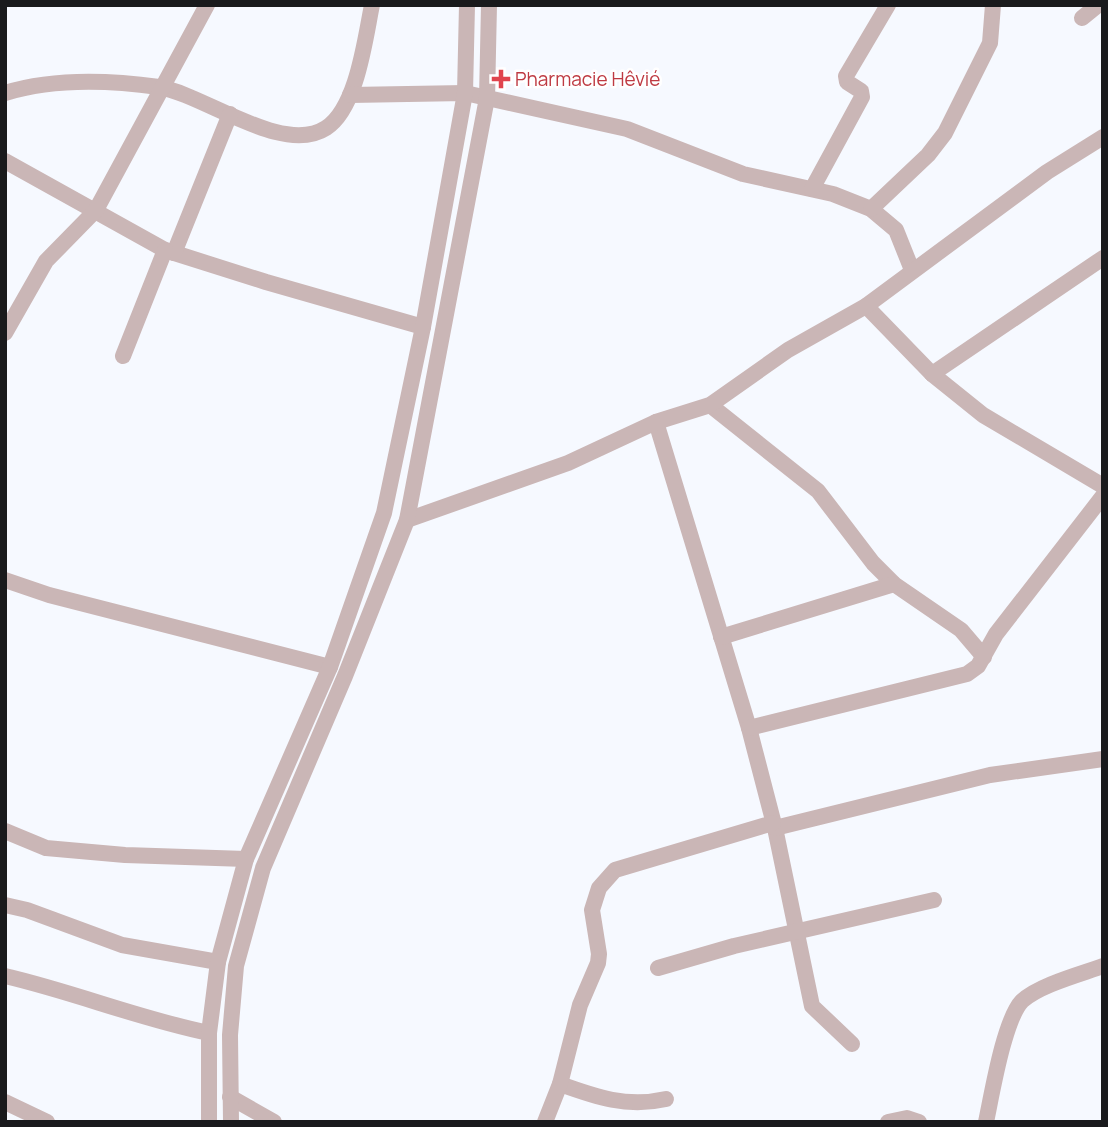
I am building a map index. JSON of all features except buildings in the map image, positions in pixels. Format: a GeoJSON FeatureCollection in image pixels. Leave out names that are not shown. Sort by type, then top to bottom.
{"type":"FeatureCollection","features":[{"type":"Feature","properties":{"kind":"street"},"geometry":{"type":"LineString","coordinates":[[5,333],[46,261],[96,210],[206,5]]}},
{"type":"Feature","properties":{"kind":"street"},"geometry":{"type":"LineString","coordinates":[[5,93],[41,83],[162,88],[287,134],[298,137],[314,134],[329,126],[350,95],[358,73],[372,5]]}},
{"type":"Feature","properties":{"kind":"street"},"geometry":{"type":"LineString","coordinates":[[231,1122],[230,1035],[236,967],[263,868],[345,676],[407,520],[487,98],[489,5]]}},
{"type":"Feature","properties":{"kind":"street"},"geometry":{"type":"LineString","coordinates":[[812,189],[862,97],[860,91],[846,82],[846,76],[888,5]]}},
{"type":"Feature","properties":{"kind":"street"},"geometry":{"type":"LineString","coordinates":[[871,209],[928,155],[945,133],[990,43],[990,16],[993,5]]}},
{"type":"Feature","properties":{"kind":"street"},"geometry":{"type":"LineString","coordinates":[[1083,18],[1098,5]]}},
{"type":"Feature","properties":{"kind":"street"},"geometry":{"type":"LineString","coordinates":[[209,1122],[209,1032],[218,962],[246,859],[330,667],[384,513],[423,327],[465,93],[464,6]]}},
{"type":"Feature","properties":{"kind":"street"},"geometry":{"type":"LineString","coordinates":[[350,95],[465,93],[627,129],[743,174],[812,189],[871,209],[896,230],[912,270]]}},
{"type":"Feature","properties":{"kind":"street"},"geometry":{"type":"LineString","coordinates":[[123,355],[230,114]]}},
{"type":"Feature","properties":{"kind":"street"},"geometry":{"type":"LineString","coordinates":[[407,520],[568,463],[656,422],[710,405],[788,350],[866,306],[1046,172],[1103,137]]}},
{"type":"Feature","properties":{"kind":"street"},"geometry":{"type":"LineString","coordinates":[[5,160],[169,251],[423,327]]}},
{"type":"Feature","properties":{"kind":"street"},"geometry":{"type":"LineString","coordinates":[[932,374],[1103,258]]}},
{"type":"Feature","properties":{"kind":"street"},"geometry":{"type":"LineString","coordinates":[[866,306],[932,374],[984,415],[1103,486]]}},
{"type":"Feature","properties":{"kind":"street"},"geometry":{"type":"LineString","coordinates":[[710,405],[818,491],[873,563],[894,584],[961,630],[984,657]]}},
{"type":"Feature","properties":{"kind":"street"},"geometry":{"type":"LineString","coordinates":[[656,422],[749,728],[774,825],[794,931],[813,1006],[852,1044]]}},
{"type":"Feature","properties":{"kind":"street"},"geometry":{"type":"LineString","coordinates":[[749,728],[967,674],[984,657],[1001,626],[1103,496]]}},
{"type":"Feature","properties":{"kind":"street"},"geometry":{"type":"LineString","coordinates":[[5,580],[330,667]]}},
{"type":"Feature","properties":{"kind":"street"},"geometry":{"type":"LineString","coordinates":[[721,637],[894,584]]}},
{"type":"Feature","properties":{"kind":"street"},"geometry":{"type":"LineString","coordinates":[[545,1122],[560,1084],[580,1005],[598,962],[592,910],[599,888],[615,870],[774,825],[990,775],[1103,759]]}},
{"type":"Feature","properties":{"kind":"street"},"geometry":{"type":"LineString","coordinates":[[5,831],[46,848],[125,856],[246,859]]}},
{"type":"Feature","properties":{"kind":"street"},"geometry":{"type":"LineString","coordinates":[[658,968],[794,931],[934,900]]}},
{"type":"Feature","properties":{"kind":"street"},"geometry":{"type":"LineString","coordinates":[[5,905],[27,910],[122,945],[218,962]]}},
{"type":"Feature","properties":{"kind":"street"},"geometry":{"type":"LineString","coordinates":[[986,1122],[1000,1058],[1014,1012],[1024,999],[1063,980],[1103,966]]}},
{"type":"Feature","properties":{"kind":"street"},"geometry":{"type":"LineString","coordinates":[[5,976],[50,986],[159,1022],[209,1032]]}},
{"type":"Feature","properties":{"kind":"street"},"geometry":{"type":"LineString","coordinates":[[560,1084],[606,1100],[643,1104],[666,1099]]}},
{"type":"Feature","properties":{"kind":"street"},"geometry":{"type":"LineString","coordinates":[[230,1097],[274,1122]]}},
{"type":"Feature","properties":{"kind":"street"},"geometry":{"type":"LineString","coordinates":[[5,1102],[47,1122]]}},
{"type":"Feature","properties":{"kind":"street"},"geometry":{"type":"LineString","coordinates":[[888,1122],[907,1118],[919,1122]]}},
{"type":"Feature","properties":{"kind":"place","name":"Pharmacie Hêvié"},"geometry":{"type":"Point","coordinates":[501,79]}}]}
